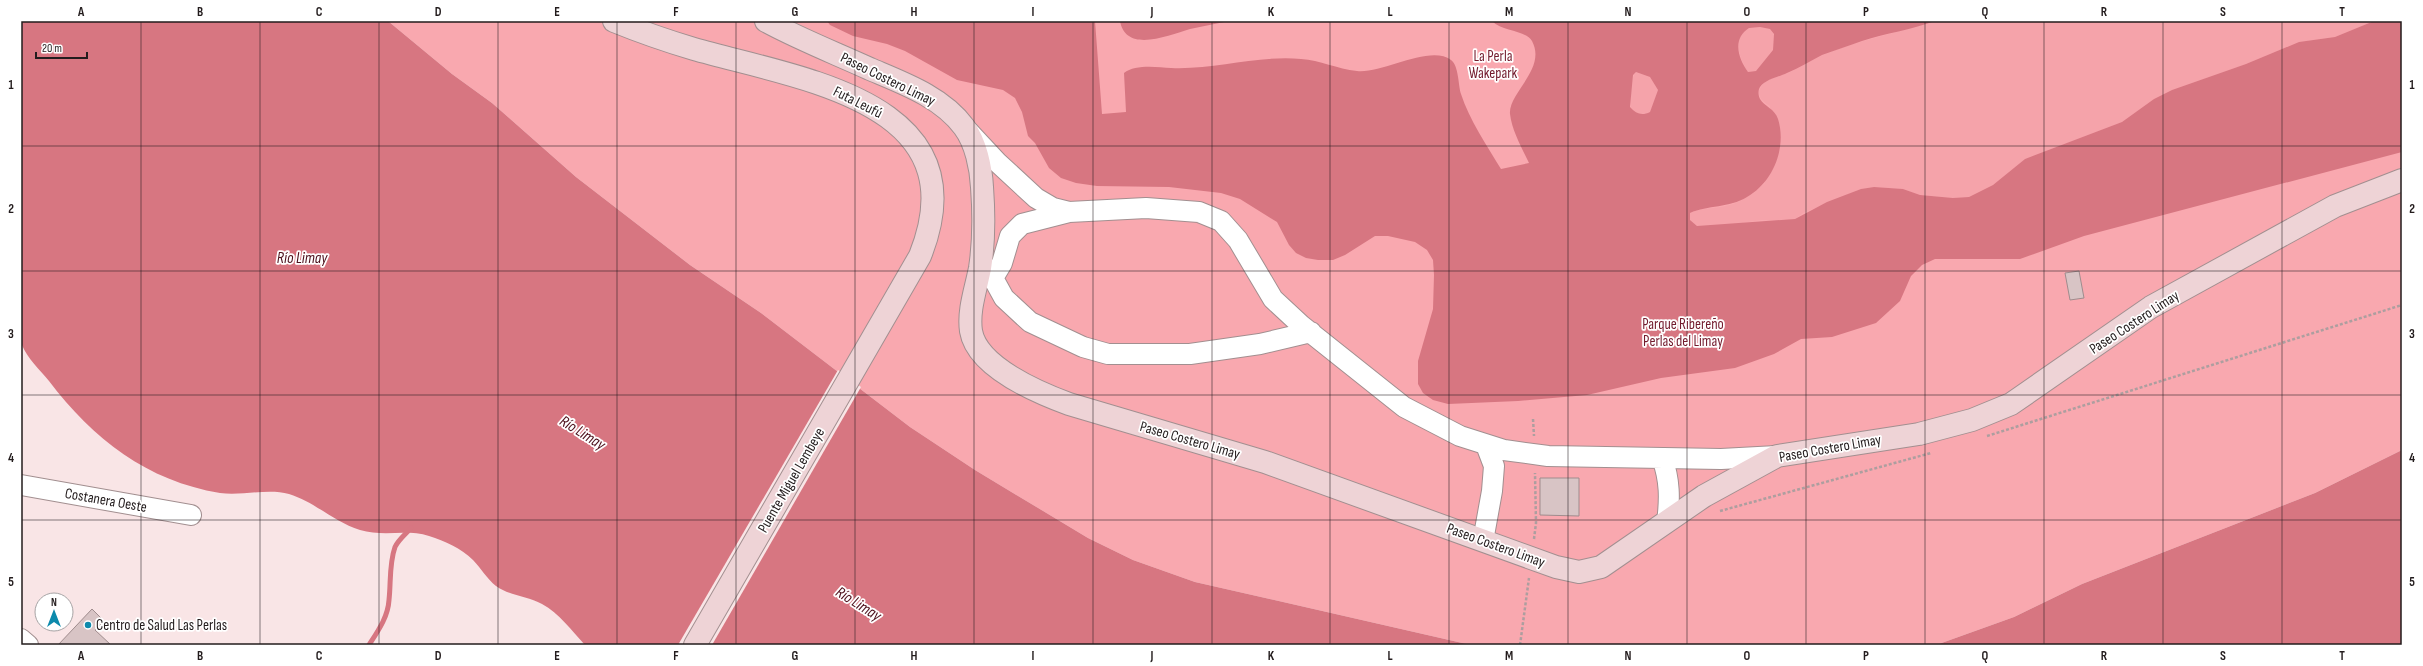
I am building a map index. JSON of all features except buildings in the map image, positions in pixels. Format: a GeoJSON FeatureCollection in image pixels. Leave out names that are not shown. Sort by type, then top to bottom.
{"type":"FeatureCollection","features":[{"type":"Feature","properties":{"kind":"street","name":"Futa Leufú"},"geometry":{"type":"LineString","coordinates":[[614,21],[645,28],[818,83],[875,109],[897,123],[912,137],[928,168],[933,198],[931,223],[920,256],[886,314]]}},
{"type":"Feature","properties":{"kind":"street","name":"Paseo Costero Limay"},"geometry":{"type":"LineString","coordinates":[[766,21],[920,92],[953,114],[965,128],[972,142],[982,180],[986,275],[972,303],[971,332],[985,355],[1009,375],[1048,396],[1091,412],[1265,462],[1483,541],[1568,570],[1591,571],[1606,565],[1721,486],[1777,456],[1919,434],[1992,413],[2011,404],[2152,307],[2335,206],[2374,189],[2402,180]]}},
{"type":"Feature","properties":{"kind":"street"},"geometry":{"type":"LineString","coordinates":[[965,128],[997,162],[1036,198],[1053,208],[1069,212]]}},
{"type":"Feature","properties":{"kind":"street"},"geometry":{"type":"LineString","coordinates":[[1310,332],[1260,344],[1190,354],[1108,354],[1083,347],[1030,322],[1004,298],[986,275],[1002,263],[1010,236],[1022,224],[1069,212],[1153,209],[1198,212],[1221,221],[1238,240],[1273,299],[1310,332],[1404,407],[1460,436],[1504,450],[1534,454],[1721,459],[1777,456]]}},
{"type":"Feature","properties":{"kind":"street","name":"Puente Miguel Lembeye"},"geometry":{"type":"LineString","coordinates":[[695,645],[886,314]]}},
{"type":"Feature","properties":{"kind":"street"},"geometry":{"type":"LineString","coordinates":[[1483,541],[1492,491],[1494,466],[1486,445]]}},
{"type":"Feature","properties":{"kind":"street"},"geometry":{"type":"LineString","coordinates":[[1662,458],[1668,473],[1670,499],[1667,522]]}},
{"type":"Feature","properties":{"kind":"street","name":"Costanera Oeste"},"geometry":{"type":"LineString","coordinates":[[21,485],[191,515]]}},
{"type":"Feature","properties":{"kind":"street"},"geometry":{"type":"LineString","coordinates":[[21,639],[28,645]]}},
{"type":"Feature","properties":{"kind":"path"},"geometry":{"type":"LineString","coordinates":[[1520,645],[1536,523],[1533,419]]}},
{"type":"Feature","properties":{"kind":"green space","name":"Parque Ribereño Perlas del Limay"},"geometry":{"type":"Polygon","coordinates":[[[388,21],[2402,21],[2402,450],[2315,493],[2082,584],[2014,617],[1936,645],[1471,645],[1195,582],[1133,560],[1088,538],[975,470],[910,427],[761,313],[690,265],[576,177],[492,103],[452,74],[388,21]]]}},
{"type":"Feature","properties":{"kind":"shaded area"},"geometry":{"type":"Polygon","coordinates":[[[1935,21],[2374,21],[2335,37],[2299,42],[2246,64],[2172,90],[2154,99],[2122,122],[2025,159],[1993,185],[1969,197],[1953,198],[1920,195],[1903,189],[1874,187],[1861,189],[1803,213],[1795,219],[1785,221],[1762,220],[1721,226],[1697,226],[1690,220],[1690,213],[1728,206],[1742,200],[1765,183],[1770,106],[1762,100],[1759,95],[1759,90],[1763,84],[1773,78],[1792,71],[1819,57],[1837,50],[1935,21]]]}},
{"type":"Feature","properties":{"kind":"shaded area"},"geometry":{"type":"Polygon","coordinates":[[[1760,27],[1770,29],[1774,35],[1773,50],[1756,71],[1748,72],[1740,54],[1740,37],[1749,28],[1760,27]]]}},
{"type":"Feature","properties":{"kind":"shaded area"},"geometry":{"type":"Polygon","coordinates":[[[1636,72],[1650,77],[1658,90],[1650,113],[1643,115],[1637,115],[1634,112],[1630,98],[1633,79],[1636,72]]]}},
{"type":"Feature","properties":{"kind":"water","name":"Río Limay"},"geometry":{"type":"Polygon","coordinates":[[[21,21],[388,21],[452,74],[492,103],[576,177],[690,265],[761,313],[910,427],[975,470],[1088,538],[1133,560],[1195,582],[1471,645],[585,645],[554,612],[536,601],[507,592],[496,586],[468,556],[458,548],[441,540],[421,534],[377,533],[360,530],[342,522],[307,502],[281,492],[238,494],[220,493],[193,487],[169,479],[145,468],[103,439],[66,402],[30,359],[22,345],[19,322],[21,276],[21,21]]]}},
{"type":"Feature","properties":{"kind":"water"},"geometry":{"type":"Polygon","coordinates":[[[827,21],[1095,21],[1102,114],[1126,112],[1124,73],[1134,68],[1203,67],[1285,58],[1315,61],[1350,70],[1367,71],[1419,57],[1431,55],[1442,56],[1454,63],[1464,103],[1501,169],[1529,163],[1515,133],[1510,114],[1511,106],[1535,61],[1535,51],[1529,37],[1497,25],[1492,21],[1935,21],[1871,38],[1827,53],[1763,84],[1759,90],[1759,97],[1777,116],[1780,130],[1781,141],[1776,163],[1764,183],[1747,197],[1740,201],[1726,205],[1697,210],[1690,213],[1690,220],[1697,226],[1795,219],[1827,202],[1861,189],[1874,187],[1903,189],[1920,195],[1953,198],[1969,197],[1993,185],[2025,159],[2122,122],[2154,99],[2172,90],[2246,64],[2299,42],[2335,37],[2374,21],[2402,21],[2402,152],[2084,236],[2020,259],[1935,259],[1922,265],[1911,276],[1900,301],[1876,323],[1832,337],[1801,339],[1774,354],[1735,368],[1661,378],[1587,395],[1518,401],[1448,404],[1433,400],[1423,393],[1418,384],[1418,361],[1433,309],[1434,275],[1433,260],[1427,250],[1415,242],[1388,236],[1375,236],[1345,255],[1333,260],[1306,258],[1296,253],[1289,245],[1277,222],[1240,199],[1221,193],[1169,187],[1097,186],[1076,183],[1061,178],[1049,168],[1035,143],[1028,136],[1022,112],[1015,98],[1003,90],[957,80],[905,51],[887,44],[853,36],[830,25],[827,21]],[[1760,27],[1749,28],[1740,38],[1738,49],[1739,55],[1748,72],[1756,71],[1773,50],[1774,34],[1770,29],[1760,27]],[[1636,72],[1633,75],[1630,107],[1637,113],[1644,114],[1650,112],[1658,90],[1650,77],[1636,72]]]}},
{"type":"Feature","properties":{"kind":"water"},"geometry":{"type":"Polygon","coordinates":[[[1120,21],[1229,21],[1190,29],[1160,38],[1139,40],[1131,37],[1124,31],[1120,21]]]}},
{"type":"Feature","properties":{"kind":"water"},"geometry":{"type":"Polygon","coordinates":[[[2402,450],[2402,645],[1936,645],[2014,617],[2082,584],[2315,493],[2402,450]]]}},
{"type":"Feature","properties":{"kind":"pier"},"geometry":{"type":"Polygon","coordinates":[[[838,370],[861,387],[712,645],[678,645],[838,370]]]}},
{"type":"Feature","properties":{"kind":"waterway"},"geometry":{"type":"LineString","coordinates":[[369,645],[382,624],[387,612],[390,573],[395,547],[411,528]]}},
{"type":"Feature","properties":{"kind":"place","name":"Centro de Salud Las Perlas"},"geometry":{"type":"Point","coordinates":[88,625]}},
{"type":"Feature","properties":{"kind":"park label","name":"La Perla Wakepark"},"geometry":{"type":"Point","coordinates":[1493,64]}}]}
